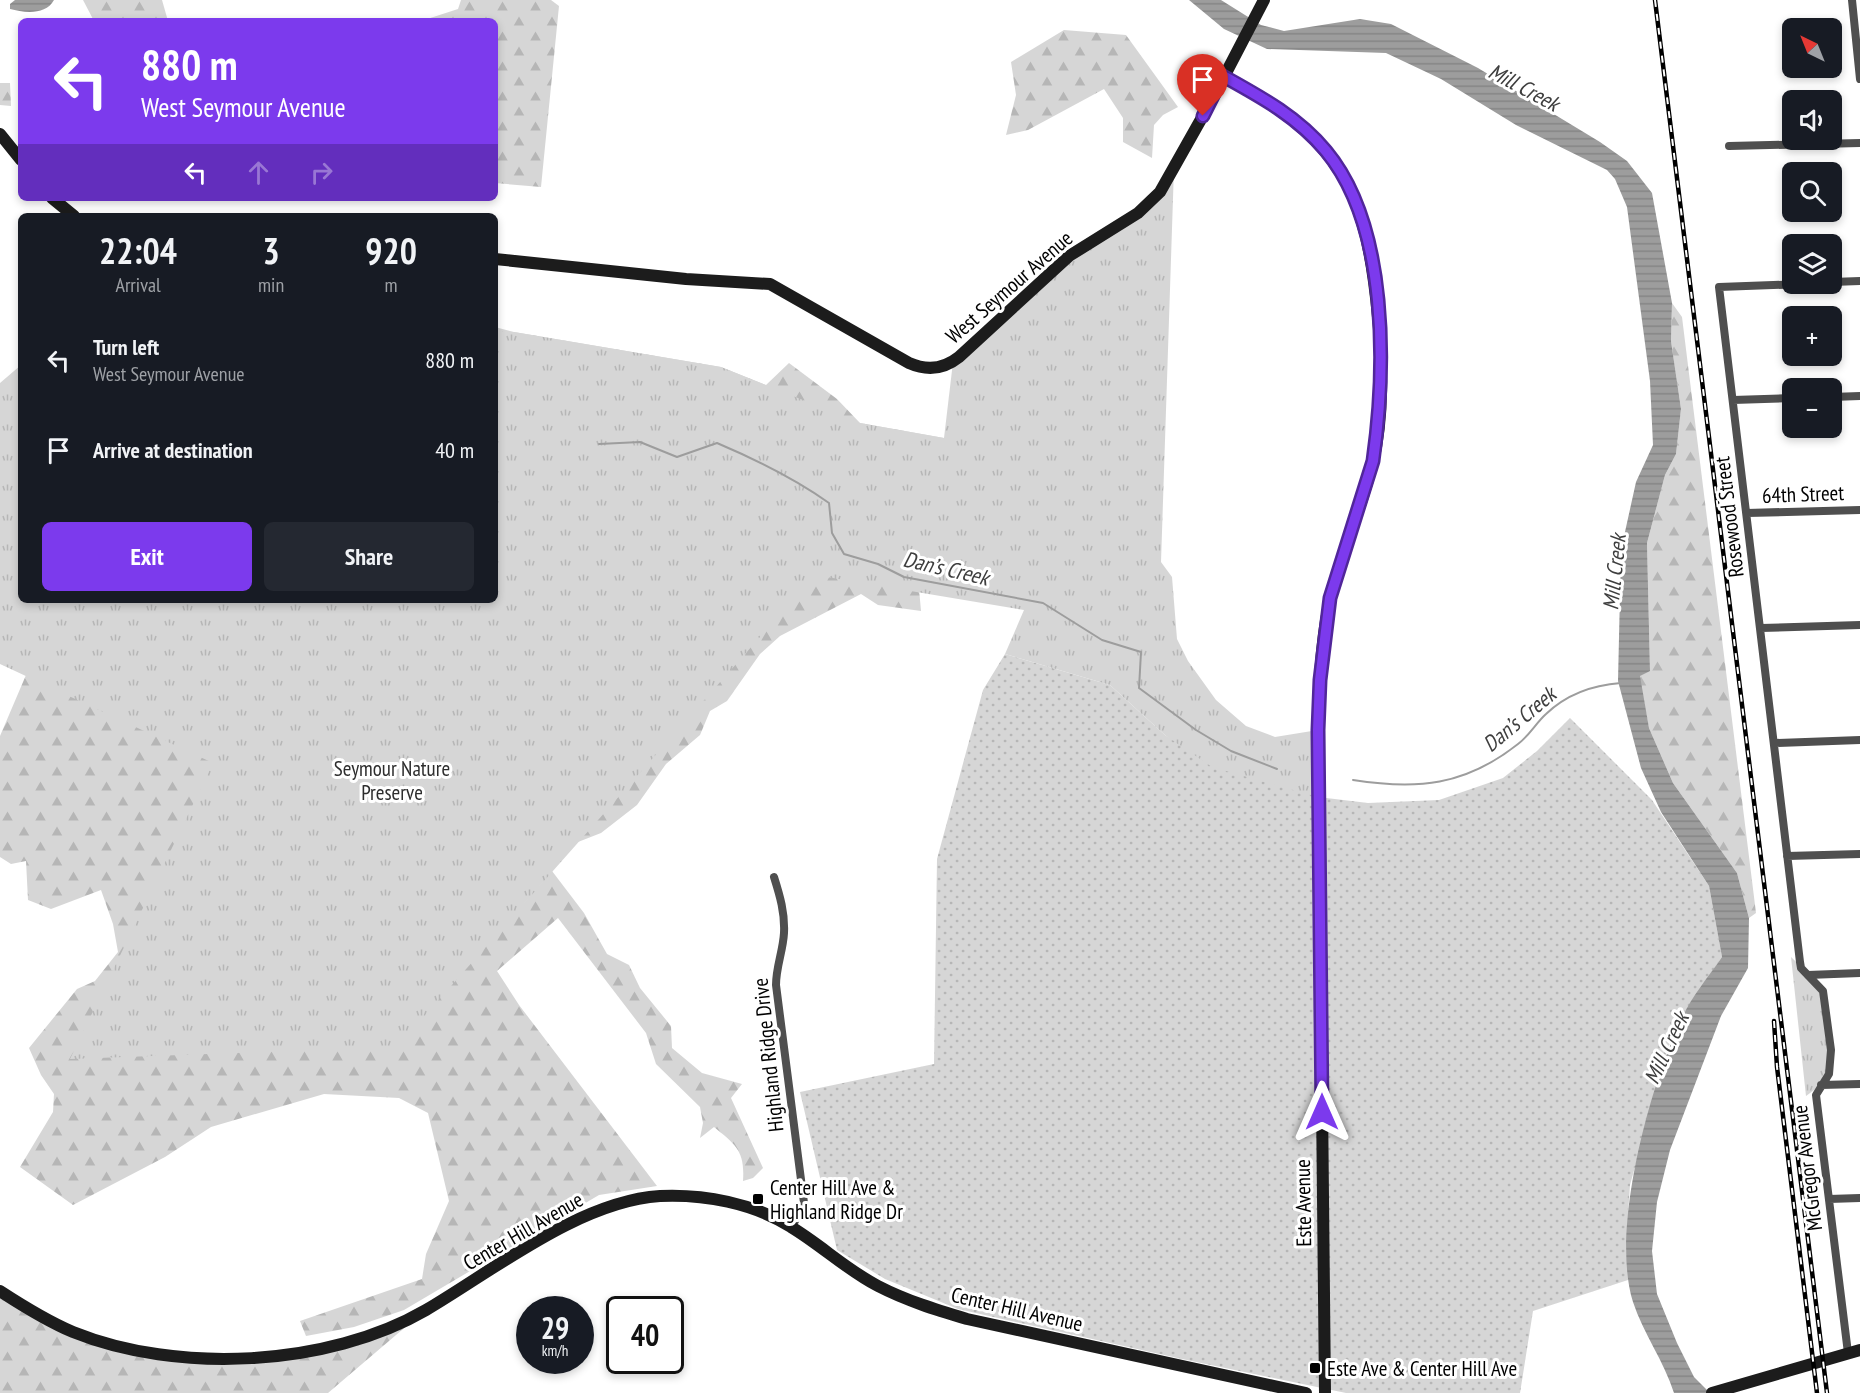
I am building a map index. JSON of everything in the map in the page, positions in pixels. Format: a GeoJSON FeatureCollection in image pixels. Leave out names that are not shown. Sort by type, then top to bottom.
{"type":"FeatureCollection","features":[{"type":"Feature","properties":{"kind":"street","name":"West Seymour Avenue"},"geometry":{"type":"LineString","coordinates":[[498,259],[663,277],[770,284],[909,363],[927,369],[943,367],[959,357],[1069,256],[1149,203],[1167,182],[1264,0]]}},
{"type":"Feature","properties":{"kind":"street"},"geometry":{"type":"LineString","coordinates":[[1852,0],[1860,79]]}},
{"type":"Feature","properties":{"kind":"street","name":"Este Avenue"},"geometry":{"type":"LineString","coordinates":[[1223,76],[1278,107],[1296,121],[1327,152],[1348,184],[1372,258],[1381,348],[1382,380],[1373,461],[1330,598],[1320,680],[1318,730],[1325,1393]]}},
{"type":"Feature","properties":{"kind":"street"},"geometry":{"type":"LineString","coordinates":[[0,134],[18,156]]}},
{"type":"Feature","properties":{"kind":"street"},"geometry":{"type":"LineString","coordinates":[[1729,146],[1860,143]]}},
{"type":"Feature","properties":{"kind":"street"},"geometry":{"type":"LineString","coordinates":[[56,201],[70,213]]}},
{"type":"Feature","properties":{"kind":"street"},"geometry":{"type":"LineString","coordinates":[[1842,282],[1860,281]]}},
{"type":"Feature","properties":{"kind":"street","name":"Rosewood Street"},"geometry":{"type":"LineString","coordinates":[[1776,742],[1719,287],[1782,285]]}},
{"type":"Feature","properties":{"kind":"street"},"geometry":{"type":"LineString","coordinates":[[1842,397],[1860,396]]}},
{"type":"Feature","properties":{"kind":"street"},"geometry":{"type":"LineString","coordinates":[[1733,400],[1782,398]]}},
{"type":"Feature","properties":{"kind":"street","name":"64th Street"},"geometry":{"type":"LineString","coordinates":[[1747,513],[1860,510]]}},
{"type":"Feature","properties":{"kind":"street"},"geometry":{"type":"LineString","coordinates":[[1761,628],[1860,625]]}},
{"type":"Feature","properties":{"kind":"street"},"geometry":{"type":"LineString","coordinates":[[1776,742],[1860,740]]}},
{"type":"Feature","properties":{"kind":"street","name":"McGregor Avenue"},"geometry":{"type":"LineString","coordinates":[[1776,742],[1801,968],[1822,991],[1831,1050],[1830,1070],[1815,1095],[1829,1199],[1854,1351]]}},
{"type":"Feature","properties":{"kind":"street"},"geometry":{"type":"LineString","coordinates":[[1787,856],[1860,854]]}},
{"type":"Feature","properties":{"kind":"street","name":"Highland Ridge Drive"},"geometry":{"type":"LineString","coordinates":[[774,877],[784,908],[784,933],[776,971],[776,985],[804,1203],[792,1227]]}},
{"type":"Feature","properties":{"kind":"street"},"geometry":{"type":"LineString","coordinates":[[1808,975],[1860,973]]}},
{"type":"Feature","properties":{"kind":"street"},"geometry":{"type":"LineString","coordinates":[[1821,1085],[1860,1084]]}},
{"type":"Feature","properties":{"kind":"street","name":"Center Hill Avenue"},"geometry":{"type":"LineString","coordinates":[[0,1290],[54,1323],[98,1341],[163,1354],[254,1359],[317,1349],[402,1322],[575,1220],[626,1201],[661,1196],[708,1198],[753,1209],[792,1227],[877,1286],[926,1306],[967,1319],[1306,1393]]}},
{"type":"Feature","properties":{"kind":"street"},"geometry":{"type":"LineString","coordinates":[[1829,1199],[1860,1198]]}},
{"type":"Feature","properties":{"kind":"street"},"geometry":{"type":"LineString","coordinates":[[1715,1392],[1854,1351]]}},
{"type":"Feature","properties":{"kind":"green space"},"geometry":{"type":"Polygon","coordinates":[[[83,0],[162,0],[167,18],[92,18],[83,0]]]}},
{"type":"Feature","properties":{"kind":"green space"},"geometry":{"type":"Polygon","coordinates":[[[461,0],[551,0],[559,6],[541,187],[498,183],[498,18],[430,18],[458,9],[461,0]]]}},
{"type":"Feature","properties":{"kind":"green space"},"geometry":{"type":"Polygon","coordinates":[[[1064,30],[1126,35],[1178,107],[1163,115],[1154,125],[1152,158],[1123,142],[1123,118],[1104,89],[1028,130],[1006,135],[1016,95],[1011,62],[1064,30]]]}},
{"type":"Feature","properties":{"kind":"green space"},"geometry":{"type":"Polygon","coordinates":[[[0,83],[10,83],[11,106],[0,105],[0,83]]]}},
{"type":"Feature","properties":{"kind":"green space","name":"Seymour Nature Preserve"},"geometry":{"type":"Polygon","coordinates":[[[1174,168],[1161,562],[1172,577],[1177,639],[1188,661],[1216,700],[1246,726],[1275,737],[1318,730],[1318,797],[1212,767],[1166,736],[1110,685],[1005,654],[1024,610],[815,575],[397,1047],[70,1059],[213,763],[0,664],[0,383],[18,368],[18,603],[498,603],[498,332],[514,332],[721,367],[860,423],[944,438],[953,362],[1039,281],[1137,213],[1174,168]]]}},
{"type":"Feature","properties":{"kind":"green space"},"geometry":{"type":"Polygon","coordinates":[[[1672,303],[1682,317],[1756,913],[1749,918],[1737,873],[1673,783],[1649,728],[1639,676],[1650,670],[1647,543],[1665,475],[1676,454],[1681,409],[1671,341],[1672,303]]]}},
{"type":"Feature","properties":{"kind":"green space","name":"Seymour Nature Preserve"},"geometry":{"type":"Polygon","coordinates":[[[498,328],[721,367],[766,385],[789,363],[837,399],[860,423],[944,438],[916,555],[921,611],[878,605],[861,594],[780,636],[760,654],[727,701],[710,711],[700,735],[666,764],[637,805],[601,833],[578,842],[554,839],[523,904],[552,871],[584,913],[607,954],[629,965],[640,988],[671,1026],[672,1048],[702,1073],[742,1084],[731,1098],[763,1168],[753,1178],[743,1181],[741,1155],[728,1139],[714,1127],[700,1138],[703,1123],[700,1107],[656,1064],[646,1033],[558,918],[497,971],[519,1005],[657,1186],[599,1195],[404,1310],[354,1327],[306,1336],[300,1321],[422,1279],[426,1254],[449,1201],[428,1113],[399,1098],[324,1094],[211,1127],[165,1157],[73,1205],[20,1167],[53,1112],[54,1094],[41,1075],[29,1048],[77,989],[95,981],[118,952],[113,924],[101,890],[51,909],[28,900],[26,861],[11,864],[0,857],[0,736],[57,603],[498,603],[498,328]]]}},
{"type":"Feature","properties":{"kind":"green space"},"geometry":{"type":"Polygon","coordinates":[[[1005,654],[1110,685],[1166,736],[1318,797],[1368,803],[1439,800],[1503,778],[1537,751],[1570,718],[1652,800],[1709,886],[1722,957],[1683,1015],[1668,1048],[1630,1185],[1627,1230],[1628,1280],[1533,1311],[1520,1393],[1346,1393],[1182,1359],[958,1309],[885,1279],[837,1250],[800,1092],[934,1064],[937,859],[983,690],[1005,654]]]}},
{"type":"Feature","properties":{"kind":"green space"},"geometry":{"type":"Polygon","coordinates":[[[1791,957],[1820,985],[1831,1066],[1821,1085],[1806,1096],[1791,957]]]}},
{"type":"Feature","properties":{"kind":"green space"},"geometry":{"type":"Polygon","coordinates":[[[0,1291],[75,1333],[194,1357],[317,1349],[423,1312],[328,1393],[0,1393],[0,1291]]]}},
{"type":"Feature","properties":{"kind":"shaded area"},"geometry":{"type":"Polygon","coordinates":[[[15,0],[54,0],[46,8],[28,12],[10,9],[10,4],[15,0]]]}},
{"type":"Feature","properties":{"kind":"shaded area"},"geometry":{"type":"Polygon","coordinates":[[[1189,0],[1221,0],[1261,25],[1284,31],[1360,19],[1391,24],[1478,68],[1600,142],[1627,161],[1652,193],[1672,303],[1671,341],[1681,409],[1676,454],[1665,475],[1647,543],[1650,671],[1640,676],[1649,728],[1673,783],[1737,873],[1749,918],[1748,968],[1721,1016],[1670,1150],[1657,1202],[1652,1251],[1657,1294],[1677,1343],[1694,1377],[1710,1393],[1674,1393],[1637,1313],[1627,1272],[1626,1237],[1630,1198],[1646,1118],[1670,1046],[1686,1010],[1722,957],[1709,886],[1661,812],[1641,768],[1618,681],[1621,550],[1636,482],[1653,445],[1650,381],[1627,207],[1615,179],[1607,170],[1516,125],[1441,79],[1386,53],[1267,49],[1224,29],[1189,0]]]}},
{"type":"Feature","properties":{"kind":"waterway","name":"Dan’s Creek"},"geometry":{"type":"LineString","coordinates":[[599,444],[640,442],[677,457],[717,443],[761,463],[802,485],[829,503],[832,533],[844,554],[878,564],[904,577],[1043,603],[1102,640],[1141,652],[1139,688],[1196,730],[1231,751],[1277,769]]}},
{"type":"Feature","properties":{"kind":"waterway","name":"Dan’s Creek"},"geometry":{"type":"LineString","coordinates":[[1353,780],[1419,784],[1440,782],[1479,769],[1518,744],[1546,714],[1563,701],[1591,688],[1621,683]]}},
{"type":"Feature","properties":{"kind":"railway"},"geometry":{"type":"LineString","coordinates":[[1655,0],[1827,1393]]}},
{"type":"Feature","properties":{"kind":"railway"},"geometry":{"type":"LineString","coordinates":[[1774,1021],[1777,1067],[1817,1393]]}},
{"type":"Feature","properties":{"kind":"place","name":"Center Hill Ave & Highland Ridge Dr"},"geometry":{"type":"Point","coordinates":[758,1199]}},
{"type":"Feature","properties":{"kind":"place","name":"Este Ave & Center Hill Ave"},"geometry":{"type":"Point","coordinates":[1315,1368]}},
{"type":"Feature","properties":{"kind":"route"},"geometry":{"type":"LineString","coordinates":[[1203,116],[1223,76],[1278,107],[1296,121],[1327,152],[1348,184],[1364,228],[1373,266],[1382,380],[1377,438],[1365,489],[1348,536],[1330,598],[1320,680],[1318,797],[1322,1112]]}},
{"type":"Feature","properties":{"kind":"water label","name":"Mill Creek"},"geometry":{"type":"Point","coordinates":[1524,87]}},
{"type":"Feature","properties":{"kind":"water label","name":"Mill Creek"},"geometry":{"type":"Point","coordinates":[1614,572]}},
{"type":"Feature","properties":{"kind":"water label","name":"Mill Creek"},"geometry":{"type":"Point","coordinates":[1666,1048]}}]}
